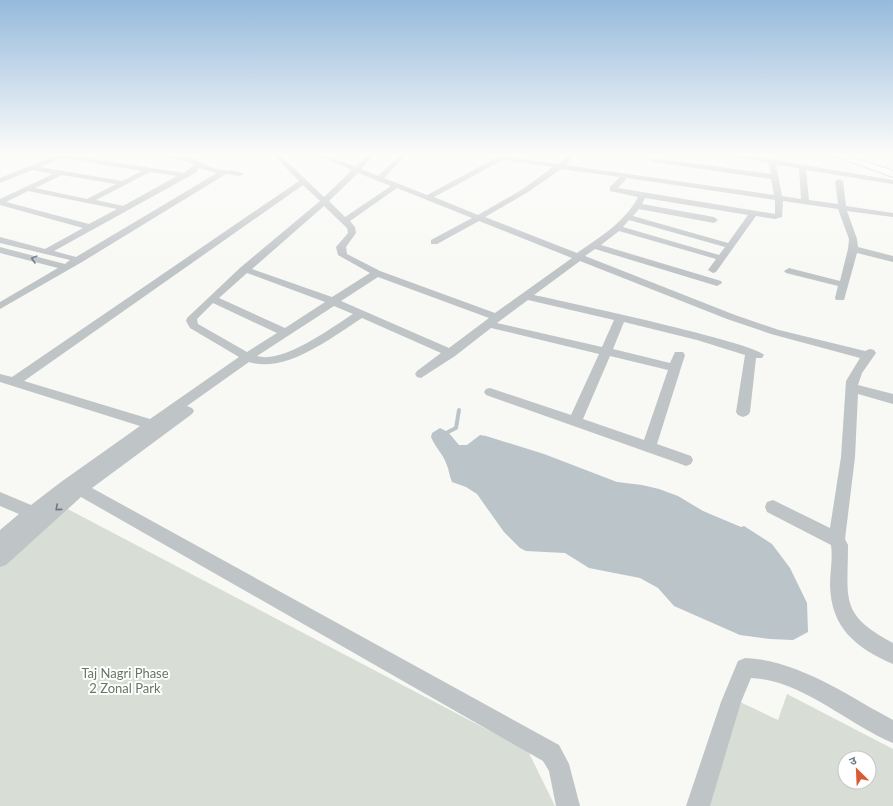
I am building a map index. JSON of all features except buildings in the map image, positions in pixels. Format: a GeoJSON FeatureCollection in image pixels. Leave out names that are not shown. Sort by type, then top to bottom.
{"type":"FeatureCollection","features":[{"type":"Feature","properties":{"kind":"street"},"geometry":{"type":"LineString","coordinates":[[0,203],[25,191]]}},
{"type":"Feature","properties":{"kind":"street"},"geometry":{"type":"LineString","coordinates":[[35,191],[122,208]]}},
{"type":"Feature","properties":{"kind":"street"},"geometry":{"type":"LineString","coordinates":[[87,202],[110,191]]}},
{"type":"Feature","properties":{"kind":"street"},"geometry":{"type":"LineString","coordinates":[[47,251],[155,191]]}},
{"type":"Feature","properties":{"kind":"street"},"geometry":{"type":"LineString","coordinates":[[0,240],[76,259],[184,191]]}},
{"type":"Feature","properties":{"kind":"street"},"geometry":{"type":"LineString","coordinates":[[0,300],[76,259],[193,191]]}},
{"type":"Feature","properties":{"kind":"street"},"geometry":{"type":"LineString","coordinates":[[14,382],[289,191]]}},
{"type":"Feature","properties":{"kind":"street"},"geometry":{"type":"LineString","coordinates":[[313,191],[346,221],[352,230],[341,248],[343,255],[377,273],[494,321],[675,368]]}},
{"type":"Feature","properties":{"kind":"street"},"geometry":{"type":"LineString","coordinates":[[336,191],[325,202],[244,269],[192,318],[192,324],[254,358],[270,360],[294,353],[320,340],[361,314]]}},
{"type":"Feature","properties":{"kind":"street"},"geometry":{"type":"LineString","coordinates":[[346,221],[389,191]]}},
{"type":"Feature","properties":{"kind":"street"},"geometry":{"type":"LineString","coordinates":[[408,191],[731,317],[775,332],[869,355],[856,372],[851,388],[848,457],[837,540]]}},
{"type":"Feature","properties":{"kind":"street"},"geometry":{"type":"LineString","coordinates":[[427,198],[440,191]]}},
{"type":"Feature","properties":{"kind":"street"},"geometry":{"type":"LineString","coordinates":[[434,242],[520,191]]}},
{"type":"Feature","properties":{"kind":"street"},"geometry":{"type":"LineString","coordinates":[[620,191],[642,196],[753,214],[778,216],[779,199],[777,191]]}},
{"type":"Feature","properties":{"kind":"street"},"geometry":{"type":"LineString","coordinates":[[746,191],[779,199],[893,215]]}},
{"type":"Feature","properties":{"kind":"street"},"geometry":{"type":"LineString","coordinates":[[804,191],[805,203]]}},
{"type":"Feature","properties":{"kind":"street"},"geometry":{"type":"LineString","coordinates":[[840,191],[842,208],[853,239],[853,249],[840,298]]}},
{"type":"Feature","properties":{"kind":"street"},"geometry":{"type":"LineString","coordinates":[[421,374],[494,321],[577,256],[595,246],[628,217],[637,206],[642,196]]}},
{"type":"Feature","properties":{"kind":"street"},"geometry":{"type":"LineString","coordinates":[[0,203],[89,227]]}},
{"type":"Feature","properties":{"kind":"street"},"geometry":{"type":"LineString","coordinates":[[637,206],[708,229],[730,246]]}},
{"type":"Feature","properties":{"kind":"street"},"geometry":{"type":"LineString","coordinates":[[708,229],[722,209]]}},
{"type":"Feature","properties":{"kind":"street"},"geometry":{"type":"LineString","coordinates":[[713,270],[753,214]]}},
{"type":"Feature","properties":{"kind":"street"},"geometry":{"type":"LineString","coordinates":[[628,217],[708,229]]}},
{"type":"Feature","properties":{"kind":"street"},"geometry":{"type":"LineString","coordinates":[[617,228],[722,258]]}},
{"type":"Feature","properties":{"kind":"street"},"geometry":{"type":"LineString","coordinates":[[595,246],[717,283]]}},
{"type":"Feature","properties":{"kind":"street"},"geometry":{"type":"LineString","coordinates":[[853,249],[893,259]]}},
{"type":"Feature","properties":{"kind":"street"},"geometry":{"type":"LineString","coordinates":[[0,250],[63,266]]}},
{"type":"Feature","properties":{"kind":"street"},"geometry":{"type":"LineString","coordinates":[[0,306],[63,266]]}},
{"type":"Feature","properties":{"kind":"street"},"geometry":{"type":"LineString","coordinates":[[244,269],[332,301],[451,353]]}},
{"type":"Feature","properties":{"kind":"street"},"geometry":{"type":"LineString","coordinates":[[789,271],[844,285]]}},
{"type":"Feature","properties":{"kind":"street"},"geometry":{"type":"LineString","coordinates":[[0,559],[80,489],[254,358],[285,332],[377,273]]}},
{"type":"Feature","properties":{"kind":"street"},"geometry":{"type":"LineString","coordinates":[[526,296],[700,336],[754,353],[743,412]]}},
{"type":"Feature","properties":{"kind":"street"},"geometry":{"type":"LineString","coordinates":[[212,299],[285,332]]}},
{"type":"Feature","properties":{"kind":"street"},"geometry":{"type":"LineString","coordinates":[[575,422],[621,317]]}},
{"type":"Feature","properties":{"kind":"street"},"geometry":{"type":"LineString","coordinates":[[649,447],[679,355]]}},
{"type":"Feature","properties":{"kind":"street"},"geometry":{"type":"LineString","coordinates":[[0,540],[66,486],[153,425],[254,358]]}},
{"type":"Feature","properties":{"kind":"street"},"geometry":{"type":"LineString","coordinates":[[0,378],[153,425]]}},
{"type":"Feature","properties":{"kind":"street"},"geometry":{"type":"LineString","coordinates":[[851,388],[893,399]]}},
{"type":"Feature","properties":{"kind":"street"},"geometry":{"type":"LineString","coordinates":[[490,392],[686,460]]}},
{"type":"Feature","properties":{"kind":"street"},"geometry":{"type":"LineString","coordinates":[[80,489],[552,753],[560,766],[560,781],[568,806]]}},
{"type":"Feature","properties":{"kind":"street"},"geometry":{"type":"LineString","coordinates":[[0,499],[33,513]]}},
{"type":"Feature","properties":{"kind":"street"},"geometry":{"type":"LineString","coordinates":[[773,507],[837,540],[840,545],[840,607],[844,617],[849,626],[859,635],[893,654]]}},
{"type":"Feature","properties":{"kind":"street"},"geometry":{"type":"LineString","coordinates":[[698,806],[731,702],[745,668],[755,667],[774,671],[797,680],[893,732]]}},
{"type":"Feature","properties":{"kind":"green space","name":"Taj Nagri Phase 2 Zonal Park"},"geometry":{"type":"Polygon","coordinates":[[[60,505],[528,751],[555,806],[0,806],[0,555],[60,505]]]}},
{"type":"Feature","properties":{"kind":"green space"},"geometry":{"type":"Polygon","coordinates":[[[787,694],[893,749],[893,806],[709,806],[740,702],[778,720],[787,694]]]}},
{"type":"Feature","properties":{"kind":"shaded area"},"geometry":{"type":"Polygon","coordinates":[[[440,428],[448,432],[459,445],[467,445],[480,435],[486,436],[544,454],[617,482],[659,489],[678,496],[703,511],[741,527],[744,526],[772,544],[790,568],[807,603],[808,632],[793,640],[740,635],[674,606],[658,588],[640,578],[589,568],[565,553],[526,551],[520,548],[504,532],[477,494],[466,487],[452,482],[445,460],[431,437],[432,433],[440,428]]]}},
{"type":"Feature","properties":{"kind":"waterway"},"geometry":{"type":"LineString","coordinates":[[448,432],[456,428],[459,410]]}}]}
